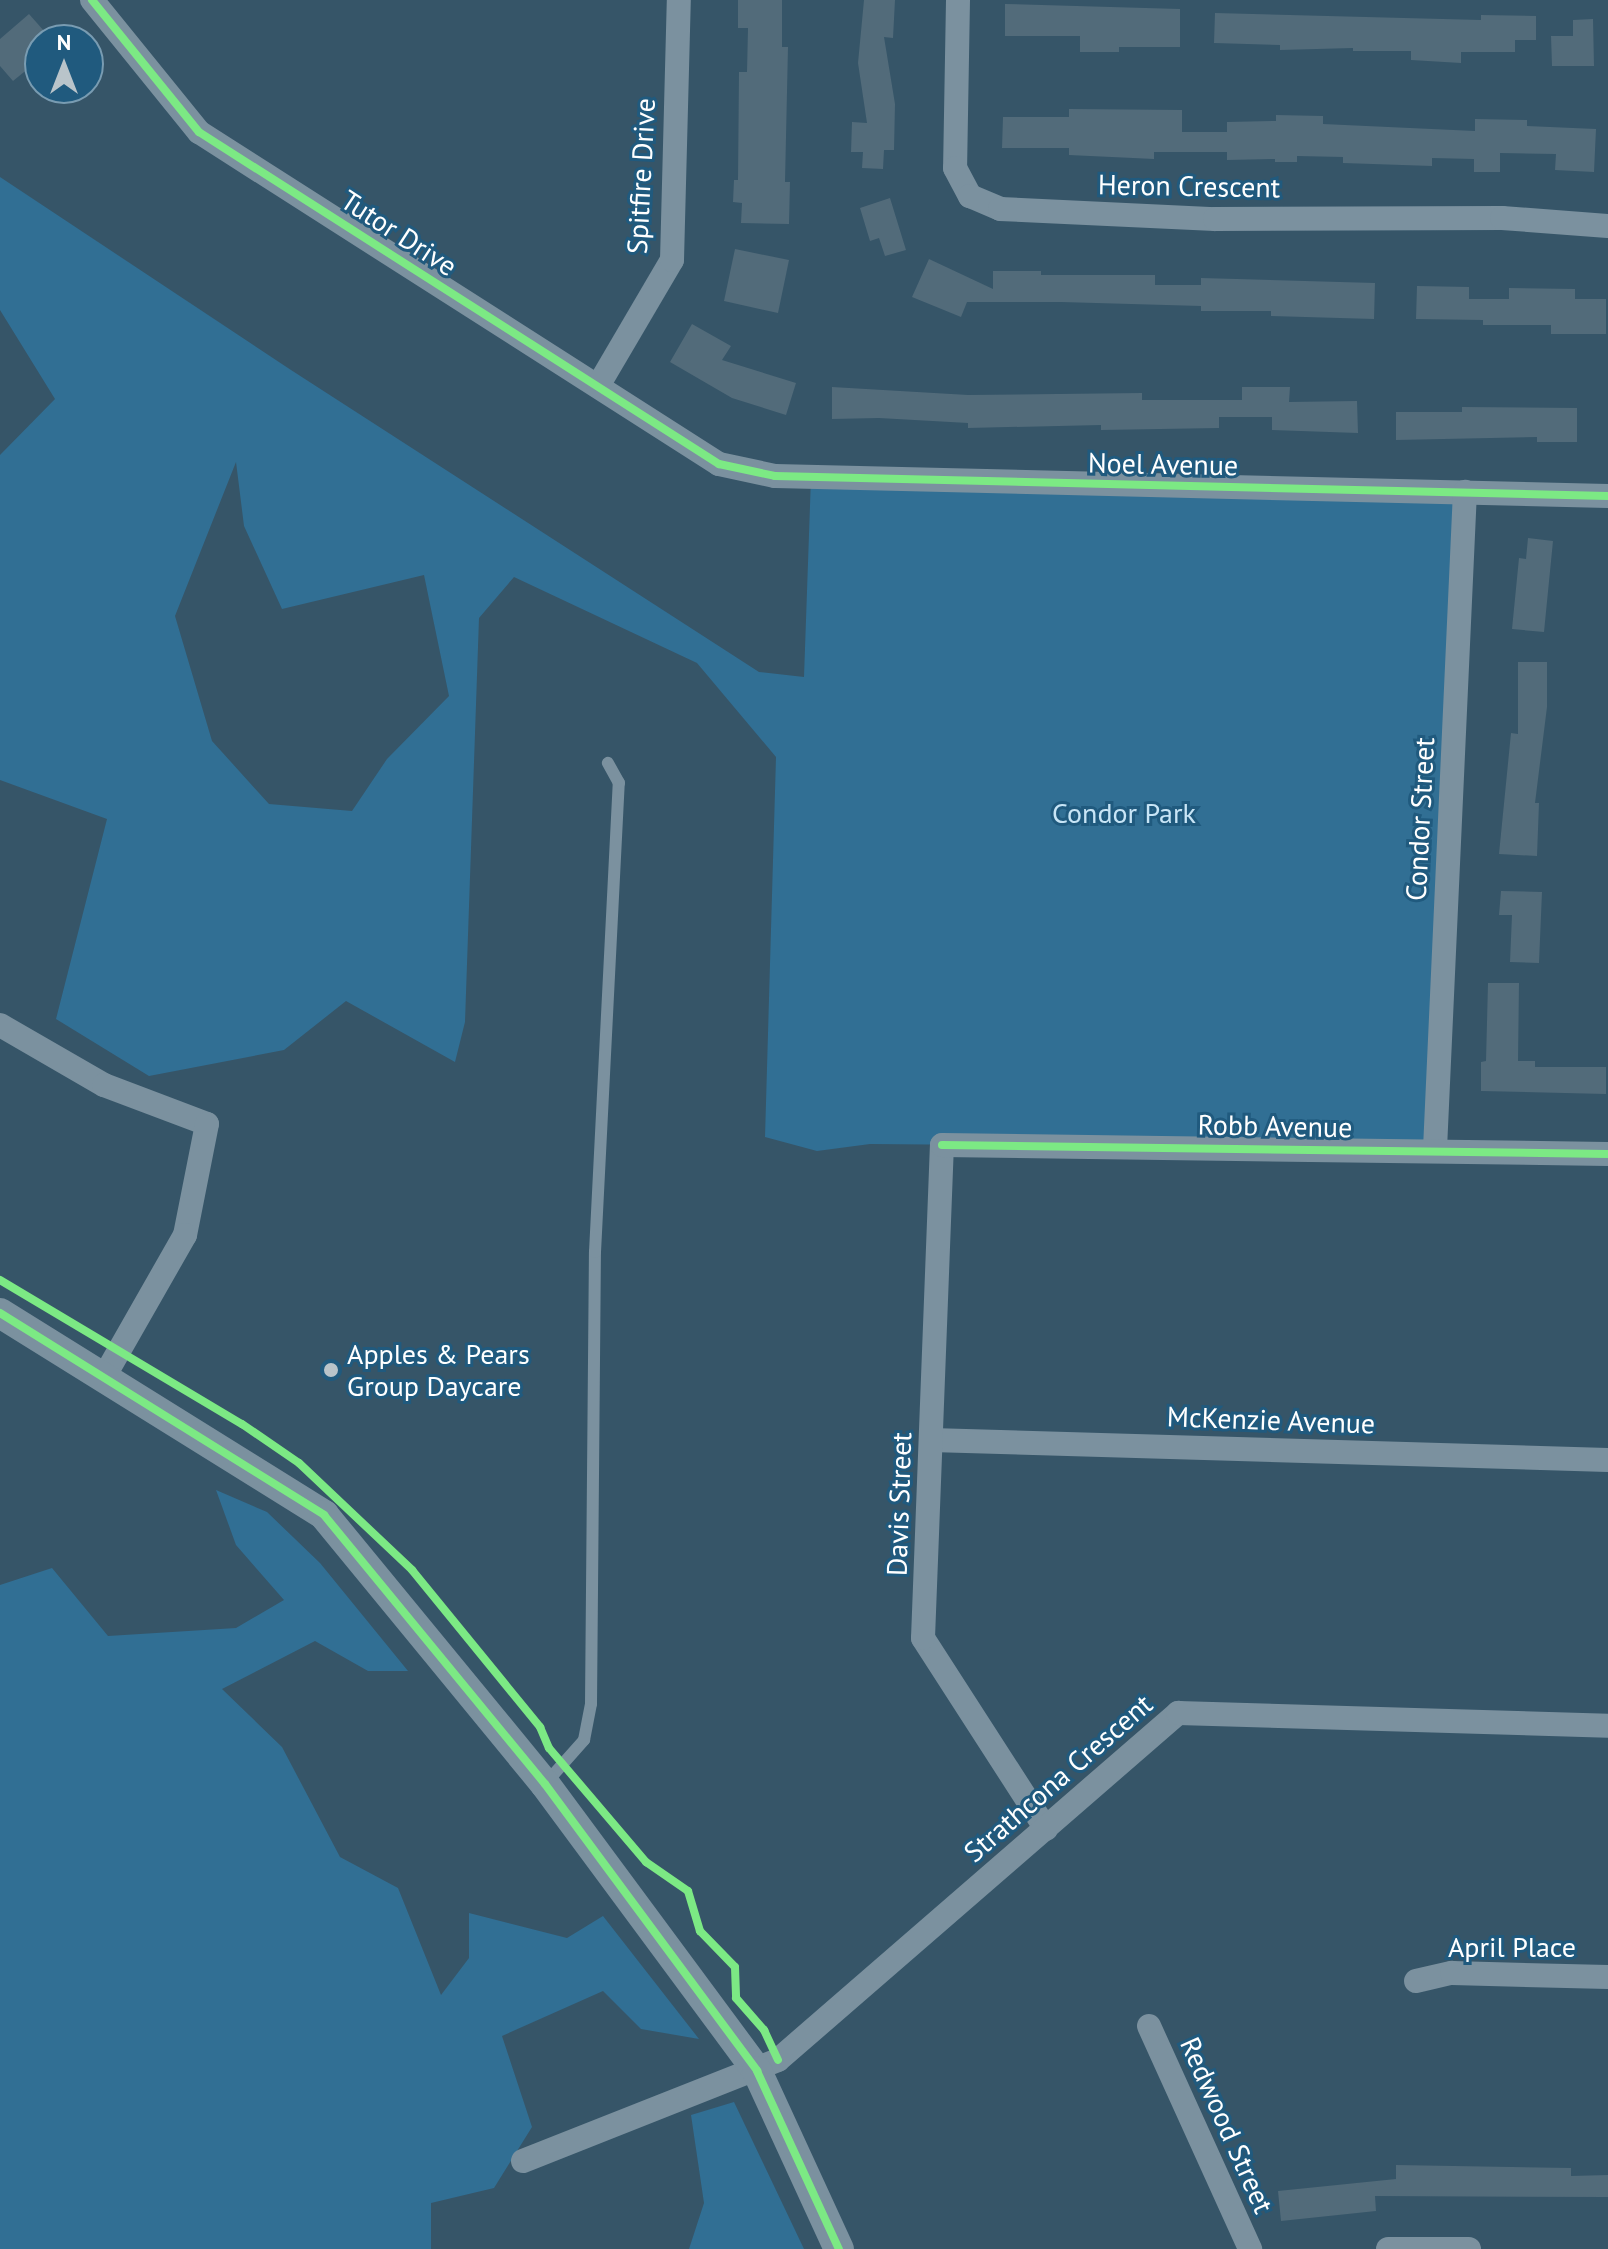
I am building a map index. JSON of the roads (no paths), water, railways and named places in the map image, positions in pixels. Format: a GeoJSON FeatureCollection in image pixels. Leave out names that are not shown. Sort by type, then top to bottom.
{"type":"FeatureCollection","features":[{"type":"Feature","properties":{"kind":"street","name":"Tutor Drive"},"geometry":{"type":"LineString","coordinates":[[92,0],[199,132],[719,464]]}},
{"type":"Feature","properties":{"kind":"street","name":"Spitfire Drive"},"geometry":{"type":"LineString","coordinates":[[598,386],[672,260],[679,0]]}},
{"type":"Feature","properties":{"kind":"street","name":"Heron Crescent"},"geometry":{"type":"LineString","coordinates":[[958,0],[955,168],[970,196],[1000,209],[1215,219],[1502,218],[1608,226]]}},
{"type":"Feature","properties":{"kind":"street","name":"Noel Avenue"},"geometry":{"type":"LineString","coordinates":[[719,464],[775,476],[1608,496]]}},
{"type":"Feature","properties":{"kind":"street","name":"Condor Street"},"geometry":{"type":"LineString","coordinates":[[1435,1149],[1465,492]]}},
{"type":"Feature","properties":{"kind":"street"},"geometry":{"type":"LineString","coordinates":[[0,1025],[104,1085],[207,1124],[185,1235],[104,1377]]}},
{"type":"Feature","properties":{"kind":"street","name":"Robb Avenue"},"geometry":{"type":"LineString","coordinates":[[942,1145],[1435,1149],[1608,1154]]}},
{"type":"Feature","properties":{"kind":"street","name":"Davis Street"},"geometry":{"type":"LineString","coordinates":[[942,1145],[923,1638],[1046,1829]]}},
{"type":"Feature","properties":{"kind":"street"},"geometry":{"type":"LineString","coordinates":[[0,1313],[324,1515],[545,1784],[757,2071],[839,2249]]}},
{"type":"Feature","properties":{"kind":"street","name":"McKenzie Avenue"},"geometry":{"type":"LineString","coordinates":[[931,1440],[1608,1460]]}},
{"type":"Feature","properties":{"kind":"street","name":"Strathcona Crescent"},"geometry":{"type":"LineString","coordinates":[[523,2161],[757,2071],[778,2060],[1178,1713],[1608,1726]]}},
{"type":"Feature","properties":{"kind":"street","name":"April Place"},"geometry":{"type":"LineString","coordinates":[[1416,1981],[1452,1973],[1608,1977]]}},
{"type":"Feature","properties":{"kind":"street","name":"Redwood Street"},"geometry":{"type":"LineString","coordinates":[[1149,2026],[1250,2249]]}},
{"type":"Feature","properties":{"kind":"street"},"geometry":{"type":"LineString","coordinates":[[1388,2249],[1469,2249]]}},
{"type":"Feature","properties":{"kind":"lane"},"geometry":{"type":"LineString","coordinates":[[545,1784],[584,1740],[591,1704],[595,1252],[619,783],[608,763]]}},
{"type":"Feature","properties":{"kind":"place","name":"Apples & Pears Group Daycare"},"geometry":{"type":"Point","coordinates":[331,1370]}},
{"type":"Feature","properties":{"kind":"park label","name":"Condor Park"},"geometry":{"type":"Point","coordinates":[1124,813]}}]}
